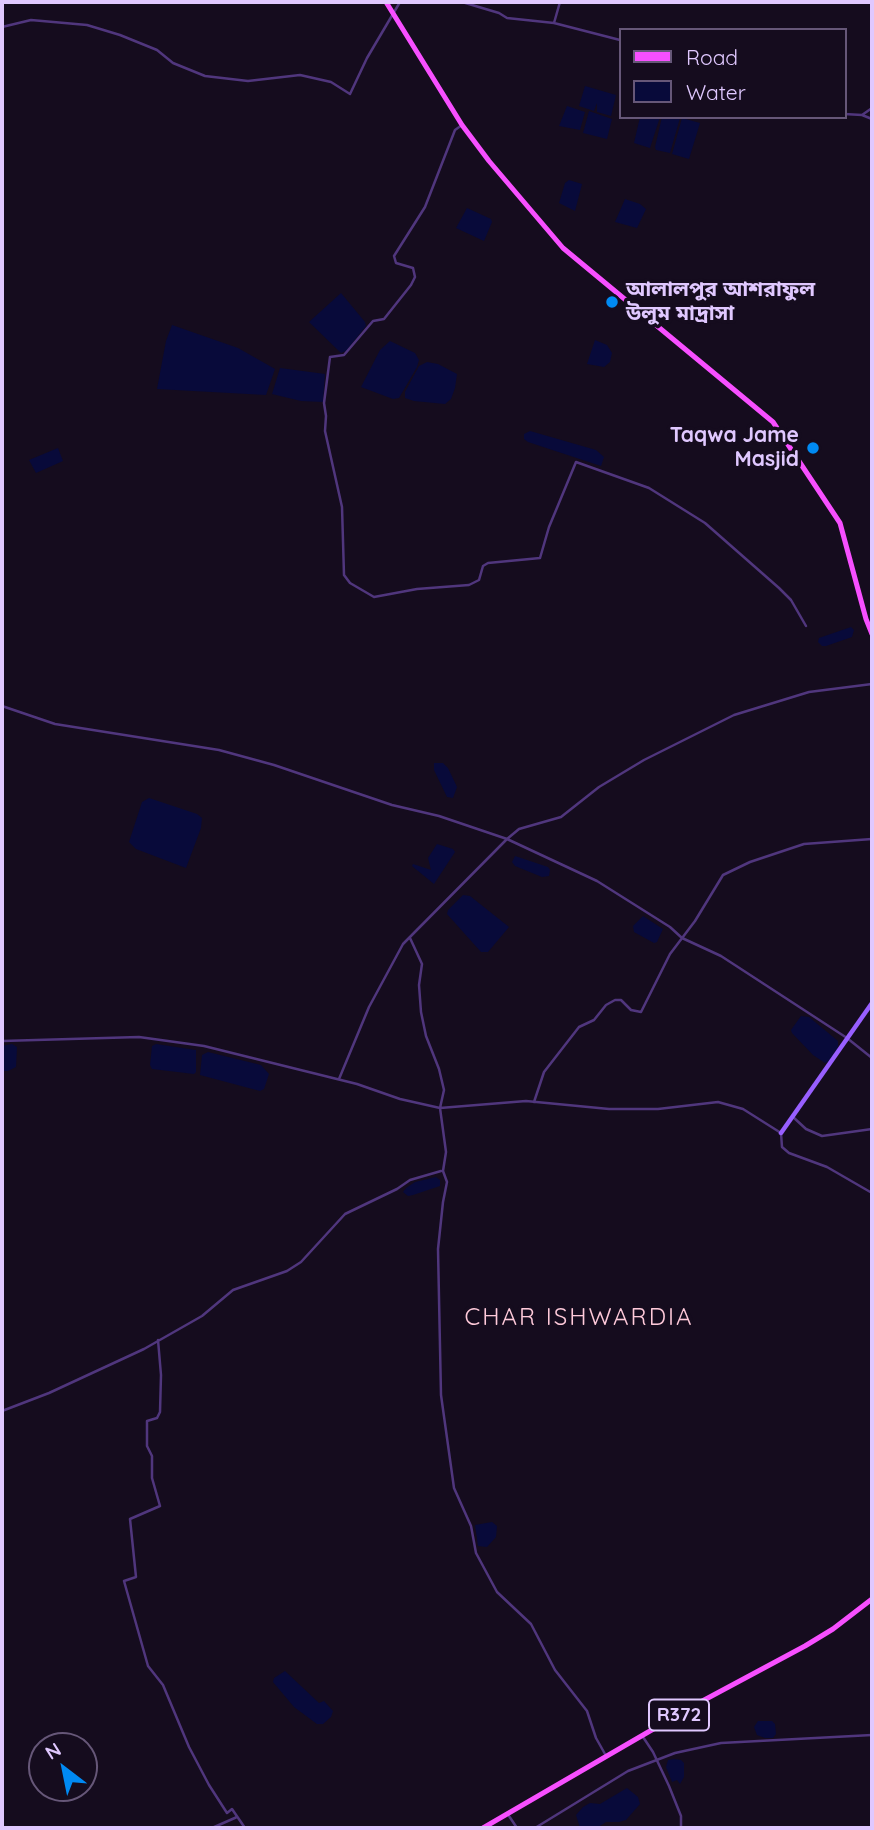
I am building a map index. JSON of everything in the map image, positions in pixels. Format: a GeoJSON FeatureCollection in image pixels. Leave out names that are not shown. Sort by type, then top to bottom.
{"type":"FeatureCollection","features":[{"type":"Feature","properties":{"kind":"main road"},"geometry":{"type":"LineString","coordinates":[[386,2],[462,125],[563,248],[773,422],[840,523],[872,634]]}},
{"type":"Feature","properties":{"kind":"main road","name":"R372"},"geometry":{"type":"LineString","coordinates":[[483,1828],[693,1706],[805,1647],[872,1599]]}},
{"type":"Feature","properties":{"kind":"street"},"geometry":{"type":"LineString","coordinates":[[2,27],[31,20],[87,25],[161,52],[173,63],[205,76],[247,81],[300,75],[331,82],[350,94],[400,2]]}},
{"type":"Feature","properties":{"kind":"street"},"geometry":{"type":"LineString","coordinates":[[463,2],[507,18],[554,23],[618,39]]}},
{"type":"Feature","properties":{"kind":"street"},"geometry":{"type":"LineString","coordinates":[[554,23],[560,2]]}},
{"type":"Feature","properties":{"kind":"street"},"geometry":{"type":"LineString","coordinates":[[862,115],[872,108]]}},
{"type":"Feature","properties":{"kind":"street"},"geometry":{"type":"LineString","coordinates":[[846,114],[872,119]]}},
{"type":"Feature","properties":{"kind":"street"},"geometry":{"type":"LineString","coordinates":[[462,125],[455,130],[425,207],[395,252],[396,263],[413,268],[415,276],[411,285],[384,318],[373,321],[344,355],[330,357],[324,403],[325,431],[342,508],[344,575],[350,583],[374,597],[417,589],[466,586],[479,580],[483,566],[488,563],[540,558],[549,527],[576,462],[579,462],[654,491],[705,523],[791,600],[806,626]]}},
{"type":"Feature","properties":{"kind":"street"},"geometry":{"type":"LineString","coordinates":[[339,1079],[369,1007],[404,944],[519,829],[561,817],[600,787],[645,760],[734,715],[809,692],[872,684]]}},
{"type":"Feature","properties":{"kind":"street"},"geometry":{"type":"LineString","coordinates":[[2,706],[55,724],[219,750],[507,839],[597,881],[670,927],[682,938],[707,948],[748,972],[847,1038],[872,1058]]}},
{"type":"Feature","properties":{"kind":"street"},"geometry":{"type":"LineString","coordinates":[[534,1102],[544,1072],[579,1027],[594,1020],[606,1005],[615,1000],[621,1000],[631,1010],[641,1012],[670,954],[719,878],[750,862],[804,844],[872,839]]}},
{"type":"Feature","properties":{"kind":"street"},"geometry":{"type":"LineString","coordinates":[[410,938],[422,964],[419,1000],[426,1036],[444,1090],[440,1108],[446,1152],[443,1171],[447,1182],[438,1249],[441,1395],[454,1488],[471,1526],[476,1553],[494,1586],[531,1624],[555,1670],[586,1711],[596,1738],[607,1757]]}},
{"type":"Feature","properties":{"kind":"street"},"geometry":{"type":"LineString","coordinates":[[872,1003],[781,1133],[782,1147],[789,1153],[827,1167],[872,1193]]}},
{"type":"Feature","properties":{"kind":"street"},"geometry":{"type":"LineString","coordinates":[[2,1041],[139,1037],[204,1046],[339,1079],[400,1099],[440,1108],[534,1102],[609,1109],[658,1109],[718,1102],[743,1109],[781,1133]]}},
{"type":"Feature","properties":{"kind":"street"},"geometry":{"type":"LineString","coordinates":[[793,1116],[806,1129],[822,1136],[872,1129]]}},
{"type":"Feature","properties":{"kind":"street"},"geometry":{"type":"LineString","coordinates":[[2,1411],[49,1394],[144,1349],[202,1317],[233,1290],[301,1262],[345,1214],[410,1180],[443,1171]]}},
{"type":"Feature","properties":{"kind":"street"},"geometry":{"type":"LineString","coordinates":[[158,1340],[160,1412],[157,1418],[146,1421],[147,1446],[152,1456],[152,1478],[160,1506],[130,1519],[136,1577],[124,1581],[148,1666],[163,1685],[189,1747],[209,1785],[227,1812],[232,1809],[245,1828]]}},
{"type":"Feature","properties":{"kind":"street"},"geometry":{"type":"LineString","coordinates":[[536,1828],[613,1779],[657,1759],[720,1744],[872,1735]]}},
{"type":"Feature","properties":{"kind":"street"},"geometry":{"type":"LineString","coordinates":[[643,1737],[657,1759],[681,1815],[681,1828]]}},
{"type":"Feature","properties":{"kind":"street"},"geometry":{"type":"LineString","coordinates":[[507,1813],[517,1828]]}},
{"type":"Feature","properties":{"kind":"street"},"geometry":{"type":"LineString","coordinates":[[212,1828],[237,1817]]}},
{"type":"Feature","properties":{"kind":"water"},"geometry":{"type":"Polygon","coordinates":[[[585,86],[616,95],[611,116],[597,112],[597,103],[594,111],[579,106],[585,86]]]}},
{"type":"Feature","properties":{"kind":"water"},"geometry":{"type":"Polygon","coordinates":[[[567,106],[585,112],[580,130],[559,126],[567,106]]]}},
{"type":"Feature","properties":{"kind":"water"},"geometry":{"type":"Polygon","coordinates":[[[589,111],[612,119],[607,139],[583,133],[589,111]]]}},
{"type":"Feature","properties":{"kind":"water"},"geometry":{"type":"Polygon","coordinates":[[[640,119],[659,119],[650,148],[634,143],[640,119]]]}},
{"type":"Feature","properties":{"kind":"water"},"geometry":{"type":"Polygon","coordinates":[[[662,119],[680,119],[670,153],[656,150],[662,119]]]}},
{"type":"Feature","properties":{"kind":"water"},"geometry":{"type":"Polygon","coordinates":[[[682,119],[700,123],[689,159],[672,154],[682,119]]]}},
{"type":"Feature","properties":{"kind":"water"},"geometry":{"type":"Polygon","coordinates":[[[569,180],[582,184],[575,211],[559,203],[565,183],[569,180]]]}},
{"type":"Feature","properties":{"kind":"water"},"geometry":{"type":"Polygon","coordinates":[[[625,199],[646,209],[637,228],[615,222],[625,199]]]}},
{"type":"Feature","properties":{"kind":"water"},"geometry":{"type":"Polygon","coordinates":[[[467,208],[491,219],[484,241],[456,228],[467,208]]]}},
{"type":"Feature","properties":{"kind":"water"},"geometry":{"type":"Polygon","coordinates":[[[341,293],[366,326],[346,351],[341,353],[309,322],[341,293]]]}},
{"type":"Feature","properties":{"kind":"water"},"geometry":{"type":"Polygon","coordinates":[[[172,325],[238,348],[275,369],[266,395],[157,389],[166,341],[172,325]]]}},
{"type":"Feature","properties":{"kind":"water"},"geometry":{"type":"Polygon","coordinates":[[[595,340],[607,345],[612,353],[610,362],[604,367],[587,364],[595,340]]]}},
{"type":"Feature","properties":{"kind":"water"},"geometry":{"type":"Polygon","coordinates":[[[390,341],[415,353],[419,360],[399,398],[393,399],[361,387],[380,350],[390,341]]]}},
{"type":"Feature","properties":{"kind":"water"},"geometry":{"type":"Polygon","coordinates":[[[427,362],[438,364],[457,374],[451,399],[445,404],[405,398],[405,392],[419,366],[427,362]]]}},
{"type":"Feature","properties":{"kind":"water"},"geometry":{"type":"Polygon","coordinates":[[[280,368],[325,374],[323,402],[301,401],[272,394],[280,368]]]}},
{"type":"Feature","properties":{"kind":"water"},"geometry":{"type":"Polygon","coordinates":[[[530,431],[596,450],[604,457],[601,466],[528,442],[524,439],[524,434],[530,431]]]}},
{"type":"Feature","properties":{"kind":"water"},"geometry":{"type":"Polygon","coordinates":[[[58,448],[63,461],[36,473],[29,460],[58,448]]]}},
{"type":"Feature","properties":{"kind":"water"},"geometry":{"type":"Polygon","coordinates":[[[851,627],[854,630],[852,637],[826,646],[818,642],[819,638],[851,627]]]}},
{"type":"Feature","properties":{"kind":"water"},"geometry":{"type":"Polygon","coordinates":[[[434,763],[443,763],[448,768],[457,787],[453,798],[447,797],[434,770],[434,763]]]}},
{"type":"Feature","properties":{"kind":"water"},"geometry":{"type":"Polygon","coordinates":[[[149,798],[202,818],[186,868],[136,849],[129,842],[142,802],[149,798]]]}},
{"type":"Feature","properties":{"kind":"water"},"geometry":{"type":"Polygon","coordinates":[[[437,844],[455,852],[434,884],[412,866],[413,864],[431,870],[428,858],[437,844]]]}},
{"type":"Feature","properties":{"kind":"water"},"geometry":{"type":"Polygon","coordinates":[[[515,856],[548,867],[549,876],[542,877],[515,866],[512,862],[515,856]]]}},
{"type":"Feature","properties":{"kind":"water"},"geometry":{"type":"Polygon","coordinates":[[[463,895],[470,896],[509,927],[488,952],[481,952],[447,914],[463,895]]]}},
{"type":"Feature","properties":{"kind":"water"},"geometry":{"type":"Polygon","coordinates":[[[643,916],[663,929],[657,942],[654,943],[634,932],[633,926],[643,916]]]}},
{"type":"Feature","properties":{"kind":"water"},"geometry":{"type":"Polygon","coordinates":[[[801,1016],[809,1017],[838,1041],[838,1048],[828,1062],[825,1063],[813,1055],[792,1033],[791,1030],[801,1016]]]}},
{"type":"Feature","properties":{"kind":"water"},"geometry":{"type":"Polygon","coordinates":[[[12,1044],[17,1047],[16,1067],[2,1071],[2,1046],[12,1044]]]}},
{"type":"Feature","properties":{"kind":"water"},"geometry":{"type":"Polygon","coordinates":[[[156,1044],[196,1050],[196,1072],[194,1074],[152,1069],[152,1046],[156,1044]]]}},
{"type":"Feature","properties":{"kind":"water"},"geometry":{"type":"Polygon","coordinates":[[[208,1052],[261,1065],[269,1074],[264,1089],[260,1091],[200,1075],[202,1055],[208,1052]]]}},
{"type":"Feature","properties":{"kind":"water"},"geometry":{"type":"Polygon","coordinates":[[[436,1177],[440,1180],[440,1186],[408,1196],[403,1192],[415,1182],[436,1177]]]}},
{"type":"Feature","properties":{"kind":"water"},"geometry":{"type":"Polygon","coordinates":[[[492,1522],[497,1526],[496,1537],[487,1547],[478,1546],[475,1525],[492,1522]]]}},
{"type":"Feature","properties":{"kind":"water"},"geometry":{"type":"Polygon","coordinates":[[[285,1671],[319,1703],[324,1701],[333,1711],[323,1724],[317,1724],[294,1707],[273,1682],[274,1678],[285,1671]]]}},
{"type":"Feature","properties":{"kind":"water"},"geometry":{"type":"Polygon","coordinates":[[[758,1721],[772,1721],[775,1724],[776,1734],[773,1738],[757,1735],[754,1727],[758,1721]]]}},
{"type":"Feature","properties":{"kind":"water"},"geometry":{"type":"Polygon","coordinates":[[[668,1760],[684,1763],[684,1777],[680,1784],[677,1780],[672,1782],[666,1767],[668,1760]]]}},
{"type":"Feature","properties":{"kind":"water"},"geometry":{"type":"Polygon","coordinates":[[[627,1788],[638,1797],[640,1804],[626,1820],[606,1822],[597,1828],[580,1828],[576,1815],[583,1807],[590,1803],[600,1804],[627,1788]]]}},
{"type":"Feature","properties":{"kind":"place","name":"আলালপুর আশরাফুল উলুম মাদ্রাসা"},"geometry":{"type":"Point","coordinates":[612,302]}},
{"type":"Feature","properties":{"kind":"place","name":"Taqwa Jame Masjid"},"geometry":{"type":"Point","coordinates":[813,448]}},
{"type":"Feature","properties":{"kind":"district","name":"CHAR ISHWARDIA"},"geometry":{"type":"Point","coordinates":[579,1318]}}]}
